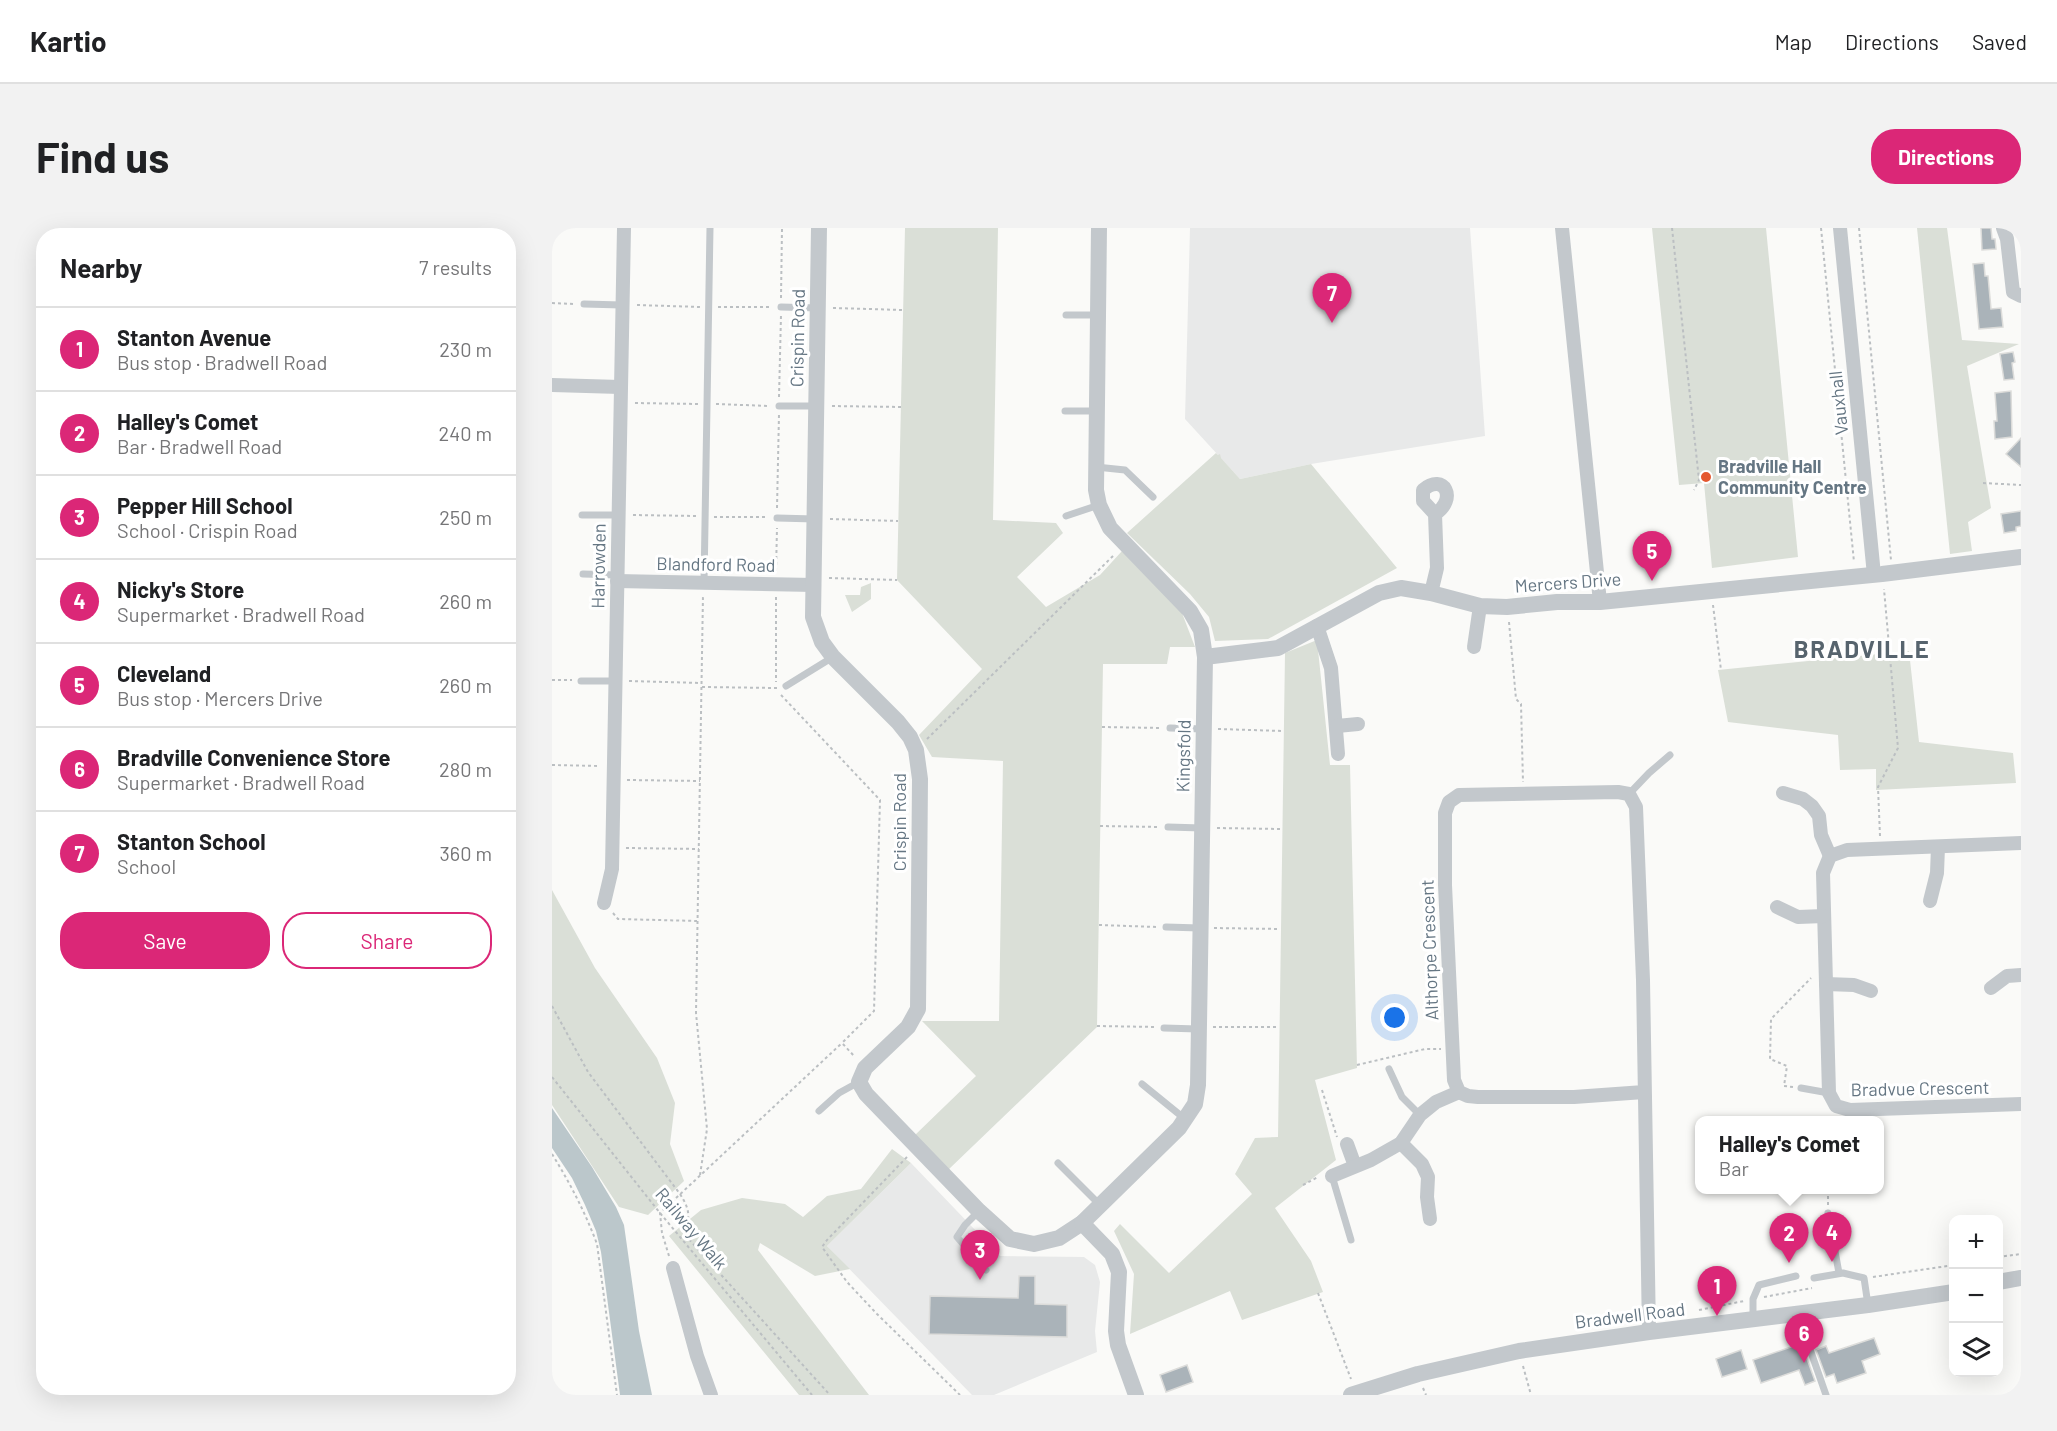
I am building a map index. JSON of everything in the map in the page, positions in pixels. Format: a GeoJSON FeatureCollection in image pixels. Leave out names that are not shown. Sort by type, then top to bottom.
{"type":"FeatureCollection","features":[{"type":"Feature","properties":{"kind":"street","name":"Harrowden"},"geometry":{"type":"LineString","coordinates":[[604,903],[612,868],[624,228]]}},
{"type":"Feature","properties":{"kind":"street","name":"Crispin Road"},"geometry":{"type":"LineString","coordinates":[[819,228],[813,617],[822,642],[833,657],[910,736],[916,750],[920,779],[918,1009],[908,1027],[865,1068],[860,1082]]}},
{"type":"Feature","properties":{"kind":"street","name":"Kingsfold"},"geometry":{"type":"LineString","coordinates":[[979,1211],[1010,1239],[1034,1244],[1059,1238],[1082,1223],[1179,1128],[1195,1104],[1198,1085],[1205,657],[1201,630],[1190,611],[1110,528],[1099,505],[1096,490],[1096,467],[1099,228]]}},
{"type":"Feature","properties":{"kind":"street"},"geometry":{"type":"LineString","coordinates":[[1562,228],[1600,602]]}},
{"type":"Feature","properties":{"kind":"street","name":"Vauxhall"},"geometry":{"type":"LineString","coordinates":[[1840,228],[1883,574]]}},
{"type":"Feature","properties":{"kind":"street"},"geometry":{"type":"LineString","coordinates":[[2003,228],[2007,238],[2013,292],[2021,296]]}},
{"type":"Feature","properties":{"kind":"street"},"geometry":{"type":"LineString","coordinates":[[552,385],[620,387]]}},
{"type":"Feature","properties":{"kind":"street"},"geometry":{"type":"LineString","coordinates":[[1431,593],[1437,568],[1435,514]]}},
{"type":"Feature","properties":{"kind":"street","name":"Mercers Drive"},"geometry":{"type":"LineString","coordinates":[[1205,657],[1278,648],[1379,592],[1401,588],[1480,606],[1507,607],[1557,602],[1600,602],[2021,562]]}},
{"type":"Feature","properties":{"kind":"street","name":"Blandford Road"},"geometry":{"type":"LineString","coordinates":[[617,578],[704,583],[814,581]]}},
{"type":"Feature","properties":{"kind":"street"},"geometry":{"type":"LineString","coordinates":[[1474,646],[1480,606]]}},
{"type":"Feature","properties":{"kind":"street"},"geometry":{"type":"LineString","coordinates":[[1317,626],[1330,668],[1338,754]]}},
{"type":"Feature","properties":{"kind":"street"},"geometry":{"type":"LineString","coordinates":[[1337,726],[1358,724]]}},
{"type":"Feature","properties":{"kind":"street","name":"Althorpe Crescent"},"geometry":{"type":"LineString","coordinates":[[1459,1092],[1454,1080],[1445,885],[1445,813],[1449,802],[1459,795],[1618,792],[1629,795]]}},
{"type":"Feature","properties":{"kind":"street"},"geometry":{"type":"LineString","coordinates":[[1783,793],[1803,799],[1812,806],[1819,816],[1821,835],[1830,856],[1846,850],[2021,843]]}},
{"type":"Feature","properties":{"kind":"street"},"geometry":{"type":"LineString","coordinates":[[1629,795],[1636,807],[1643,980],[1649,1332]]}},
{"type":"Feature","properties":{"kind":"street"},"geometry":{"type":"LineString","coordinates":[[1930,901],[1937,873],[1938,847]]}},
{"type":"Feature","properties":{"kind":"street","name":"Bradvue Crescent"},"geometry":{"type":"LineString","coordinates":[[1830,856],[1823,873],[1824,916],[1829,1093],[1836,1106],[1850,1110],[2021,1104]]}},
{"type":"Feature","properties":{"kind":"street"},"geometry":{"type":"LineString","coordinates":[[1777,907],[1798,917],[1824,916]]}},
{"type":"Feature","properties":{"kind":"street"},"geometry":{"type":"LineString","coordinates":[[1991,988],[2007,976],[2021,975]]}},
{"type":"Feature","properties":{"kind":"street"},"geometry":{"type":"LineString","coordinates":[[1826,980],[1854,985],[1870,991]]}},
{"type":"Feature","properties":{"kind":"street"},"geometry":{"type":"LineString","coordinates":[[860,1082],[866,1094],[979,1211]]}},
{"type":"Feature","properties":{"kind":"street"},"geometry":{"type":"LineString","coordinates":[[1332,1176],[1371,1161],[1401,1143],[1420,1115],[1436,1102],[1459,1092],[1468,1096],[1508,1098],[1574,1097],[1644,1092]]}},
{"type":"Feature","properties":{"kind":"street"},"geometry":{"type":"LineString","coordinates":[[1401,1143],[1422,1164],[1428,1177],[1427,1197],[1430,1220]]}},
{"type":"Feature","properties":{"kind":"street"},"geometry":{"type":"LineString","coordinates":[[1347,1144],[1355,1166]]}},
{"type":"Feature","properties":{"kind":"street"},"geometry":{"type":"LineString","coordinates":[[1082,1223],[1112,1254],[1119,1272],[1116,1331],[1118,1345],[1136,1395]]}},
{"type":"Feature","properties":{"kind":"street"},"geometry":{"type":"LineString","coordinates":[[673,1268],[697,1356],[711,1395]]}},
{"type":"Feature","properties":{"kind":"street"},"geometry":{"type":"LineString","coordinates":[[2003,1281],[2021,1278]]}},
{"type":"Feature","properties":{"kind":"street","name":"Bradwell Road"},"geometry":{"type":"LineString","coordinates":[[1353,1394],[1418,1374],[1519,1351],[1949,1293]]}},
{"type":"Feature","properties":{"kind":"lane"},"geometry":{"type":"LineString","coordinates":[[704,583],[710,228]]}},
{"type":"Feature","properties":{"kind":"lane"},"geometry":{"type":"LineString","coordinates":[[584,304],[622,305]]}},
{"type":"Feature","properties":{"kind":"lane"},"geometry":{"type":"LineString","coordinates":[[781,308],[818,308]]}},
{"type":"Feature","properties":{"kind":"lane"},"geometry":{"type":"LineString","coordinates":[[1066,315],[1098,315]]}},
{"type":"Feature","properties":{"kind":"lane"},"geometry":{"type":"LineString","coordinates":[[779,406],[817,406]]}},
{"type":"Feature","properties":{"kind":"lane"},"geometry":{"type":"LineString","coordinates":[[1065,411],[1097,411]]}},
{"type":"Feature","properties":{"kind":"lane"},"geometry":{"type":"LineString","coordinates":[[1096,467],[1125,470],[1153,497]]}},
{"type":"Feature","properties":{"kind":"lane"},"geometry":{"type":"LineString","coordinates":[[1066,516],[1099,505]]}},
{"type":"Feature","properties":{"kind":"lane"},"geometry":{"type":"LineString","coordinates":[[582,515],[618,515]]}},
{"type":"Feature","properties":{"kind":"lane"},"geometry":{"type":"LineString","coordinates":[[777,518],[815,519]]}},
{"type":"Feature","properties":{"kind":"lane"},"geometry":{"type":"LineString","coordinates":[[583,574],[617,578]]}},
{"type":"Feature","properties":{"kind":"lane"},"geometry":{"type":"LineString","coordinates":[[786,686],[833,657]]}},
{"type":"Feature","properties":{"kind":"lane"},"geometry":{"type":"LineString","coordinates":[[581,681],[615,681]]}},
{"type":"Feature","properties":{"kind":"lane"},"geometry":{"type":"LineString","coordinates":[[1170,728],[1204,729]]}},
{"type":"Feature","properties":{"kind":"lane"},"geometry":{"type":"LineString","coordinates":[[1629,795],[1670,755]]}},
{"type":"Feature","properties":{"kind":"lane"},"geometry":{"type":"LineString","coordinates":[[1168,827],[1202,828]]}},
{"type":"Feature","properties":{"kind":"lane"},"geometry":{"type":"LineString","coordinates":[[1166,927],[1200,928]]}},
{"type":"Feature","properties":{"kind":"lane"},"geometry":{"type":"LineString","coordinates":[[1164,1028],[1198,1028]]}},
{"type":"Feature","properties":{"kind":"lane"},"geometry":{"type":"LineString","coordinates":[[1389,1069],[1402,1097],[1420,1115]]}},
{"type":"Feature","properties":{"kind":"lane"},"geometry":{"type":"LineString","coordinates":[[819,1112],[839,1093],[860,1082]]}},
{"type":"Feature","properties":{"kind":"lane"},"geometry":{"type":"LineString","coordinates":[[1142,1084],[1185,1119]]}},
{"type":"Feature","properties":{"kind":"lane"},"geometry":{"type":"LineString","coordinates":[[1801,1088],[1829,1093]]}},
{"type":"Feature","properties":{"kind":"lane"},"geometry":{"type":"LineString","coordinates":[[1058,1163],[1100,1205]]}},
{"type":"Feature","properties":{"kind":"lane"},"geometry":{"type":"LineString","coordinates":[[1332,1176],[1351,1240]]}},
{"type":"Feature","properties":{"kind":"lane"},"geometry":{"type":"LineString","coordinates":[[979,1211],[957,1237],[986,1270]]}},
{"type":"Feature","properties":{"kind":"lane"},"geometry":{"type":"LineString","coordinates":[[1828,1213],[1839,1273]]}},
{"type":"Feature","properties":{"kind":"lane"},"geometry":{"type":"LineString","coordinates":[[1814,1278],[1839,1273],[1864,1278],[1868,1305]]}},
{"type":"Feature","properties":{"kind":"lane"},"geometry":{"type":"LineString","coordinates":[[1753,1320],[1754,1299],[1759,1285],[1796,1276]]}},
{"type":"Feature","properties":{"kind":"lane"},"geometry":{"type":"LineString","coordinates":[[1798,1314],[1826,1395]]}},
{"type":"Feature","properties":{"kind":"path"},"geometry":{"type":"LineString","coordinates":[[1672,228],[1699,480],[1694,490]]}},
{"type":"Feature","properties":{"kind":"path"},"geometry":{"type":"LineString","coordinates":[[1821,228],[1855,577]]}},
{"type":"Feature","properties":{"kind":"path"},"geometry":{"type":"LineString","coordinates":[[1859,228],[1883,574],[1898,748],[1878,787],[1880,849]]}},
{"type":"Feature","properties":{"kind":"path"},"geometry":{"type":"LineString","coordinates":[[552,303],[584,304]]}},
{"type":"Feature","properties":{"kind":"path"},"geometry":{"type":"LineString","coordinates":[[818,308],[903,310]]}},
{"type":"Feature","properties":{"kind":"path"},"geometry":{"type":"LineString","coordinates":[[817,406],[901,407]]}},
{"type":"Feature","properties":{"kind":"path"},"geometry":{"type":"LineString","coordinates":[[1983,483],[2021,485]]}},
{"type":"Feature","properties":{"kind":"path"},"geometry":{"type":"LineString","coordinates":[[815,519],[898,521]]}},
{"type":"Feature","properties":{"kind":"path"},"geometry":{"type":"LineString","coordinates":[[916,750],[1125,544]]}},
{"type":"Feature","properties":{"kind":"path"},"geometry":{"type":"LineString","coordinates":[[814,581],[897,580]]}},
{"type":"Feature","properties":{"kind":"path"},"geometry":{"type":"LineString","coordinates":[[700,1175],[707,1129],[696,1012],[704,583]]}},
{"type":"Feature","properties":{"kind":"path"},"geometry":{"type":"LineString","coordinates":[[1712,590],[1721,670]]}},
{"type":"Feature","properties":{"kind":"path"},"geometry":{"type":"LineString","coordinates":[[1507,607],[1516,699],[1521,704],[1523,794]]}},
{"type":"Feature","properties":{"kind":"path"},"geometry":{"type":"LineString","coordinates":[[552,680],[581,681]]}},
{"type":"Feature","properties":{"kind":"path"},"geometry":{"type":"LineString","coordinates":[[615,681],[776,688],[786,686]]}},
{"type":"Feature","properties":{"kind":"path"},"geometry":{"type":"LineString","coordinates":[[1102,727],[1170,728]]}},
{"type":"Feature","properties":{"kind":"path"},"geometry":{"type":"LineString","coordinates":[[1204,729],[1283,731]]}},
{"type":"Feature","properties":{"kind":"path"},"geometry":{"type":"LineString","coordinates":[[552,765],[700,781]]}},
{"type":"Feature","properties":{"kind":"path"},"geometry":{"type":"LineString","coordinates":[[1100,826],[1168,827]]}},
{"type":"Feature","properties":{"kind":"path"},"geometry":{"type":"LineString","coordinates":[[1202,828],[1281,829]]}},
{"type":"Feature","properties":{"kind":"path"},"geometry":{"type":"LineString","coordinates":[[612,847],[699,849]]}},
{"type":"Feature","properties":{"kind":"path"},"geometry":{"type":"LineString","coordinates":[[604,903],[618,919],[697,921]]}},
{"type":"Feature","properties":{"kind":"path"},"geometry":{"type":"LineString","coordinates":[[1099,926],[1166,927]]}},
{"type":"Feature","properties":{"kind":"path"},"geometry":{"type":"LineString","coordinates":[[1200,928],[1280,929]]}},
{"type":"Feature","properties":{"kind":"path"},"geometry":{"type":"LineString","coordinates":[[1801,1088],[1784,1086],[1786,1066],[1770,1059],[1771,1019],[1813,976],[1826,980]]}},
{"type":"Feature","properties":{"kind":"path"},"geometry":{"type":"LineString","coordinates":[[552,1006],[588,1072],[680,1194],[688,1208],[688,1220],[683,1240]]}},
{"type":"Feature","properties":{"kind":"path"},"geometry":{"type":"LineString","coordinates":[[1097,1026],[1164,1028]]}},
{"type":"Feature","properties":{"kind":"path"},"geometry":{"type":"LineString","coordinates":[[1198,1028],[1279,1028]]}},
{"type":"Feature","properties":{"kind":"path"},"geometry":{"type":"LineString","coordinates":[[673,1268],[662,1233],[660,1213],[842,1043]]}},
{"type":"Feature","properties":{"kind":"path"},"geometry":{"type":"LineString","coordinates":[[1357,1065],[1425,1049],[1452,1049]]}},
{"type":"Feature","properties":{"kind":"path","name":"Railway Walk"},"geometry":{"type":"LineString","coordinates":[[552,1077],[660,1213],[812,1395]]}},
{"type":"Feature","properties":{"kind":"path"},"geometry":{"type":"LineString","coordinates":[[1322,1090],[1336,1137],[1347,1144]]}},
{"type":"Feature","properties":{"kind":"path"},"geometry":{"type":"LineString","coordinates":[[917,1147],[822,1247],[847,1281],[877,1314],[960,1395]]}},
{"type":"Feature","properties":{"kind":"path"},"geometry":{"type":"LineString","coordinates":[[552,1154],[579,1201],[597,1244],[617,1395]]}},
{"type":"Feature","properties":{"kind":"path"},"geometry":{"type":"LineString","coordinates":[[1303,1185],[1323,1174],[1332,1176]]}},
{"type":"Feature","properties":{"kind":"path"},"geometry":{"type":"LineString","coordinates":[[1828,1194],[1828,1213]]}},
{"type":"Feature","properties":{"kind":"path"},"geometry":{"type":"LineString","coordinates":[[684,1233],[830,1395]]}},
{"type":"Feature","properties":{"kind":"path"},"geometry":{"type":"LineString","coordinates":[[2003,1256],[2021,1254]]}},
{"type":"Feature","properties":{"kind":"path"},"geometry":{"type":"LineString","coordinates":[[1864,1278],[1949,1266]]}},
{"type":"Feature","properties":{"kind":"path"},"geometry":{"type":"LineString","coordinates":[[1696,1310],[1820,1287]]}},
{"type":"Feature","properties":{"kind":"path"},"geometry":{"type":"LineString","coordinates":[[1318,1293],[1353,1394]]}},
{"type":"Feature","properties":{"kind":"path"},"geometry":{"type":"LineString","coordinates":[[1519,1351],[1531,1395]]}},
{"type":"Feature","properties":{"kind":"shaded area"},"geometry":{"type":"Polygon","coordinates":[[[905,228],[998,228],[993,520],[1056,523],[1063,533],[1017,577],[1046,607],[1100,575],[1122,551],[1182,613],[1195,647],[1170,647],[1167,664],[1103,664],[1097,1027],[948,1170],[915,1135],[976,1076],[922,1021],[999,1021],[1003,761],[932,757],[919,735],[982,669],[897,580],[905,228]]]}},
{"type":"Feature","properties":{"kind":"shaded area"},"geometry":{"type":"Polygon","coordinates":[[[1190,228],[1470,228],[1485,436],[1311,464],[1240,479],[1185,419],[1190,228]]]}},
{"type":"Feature","properties":{"kind":"shaded area"},"geometry":{"type":"Polygon","coordinates":[[[1652,228],[1766,228],[1798,557],[1712,568],[1704,483],[1679,485],[1652,228]]]}},
{"type":"Feature","properties":{"kind":"shaded area"},"geometry":{"type":"Polygon","coordinates":[[[1917,228],[1947,228],[1962,340],[2019,344],[1967,366],[1991,508],[1968,522],[1972,551],[1950,554],[1917,228]]]}},
{"type":"Feature","properties":{"kind":"shaded area"},"geometry":{"type":"Polygon","coordinates":[[[1216,453],[1220,454],[1240,479],[1311,464],[1397,568],[1268,639],[1215,641],[1209,617],[1190,594],[1127,533],[1216,453]]]}},
{"type":"Feature","properties":{"kind":"shaded area"},"geometry":{"type":"Polygon","coordinates":[[[871,583],[871,599],[852,612],[845,595],[860,595],[861,587],[871,583]]]}},
{"type":"Feature","properties":{"kind":"shaded area"},"geometry":{"type":"Polygon","coordinates":[[[1317,640],[1330,765],[1350,765],[1357,1068],[1315,1080],[1336,1160],[1275,1208],[1311,1261],[1323,1292],[1242,1320],[1230,1291],[1130,1334],[1134,1274],[1114,1231],[1120,1224],[1169,1273],[1252,1194],[1235,1174],[1255,1138],[1278,1137],[1285,653],[1317,640]]]}},
{"type":"Feature","properties":{"kind":"shaded area"},"geometry":{"type":"Polygon","coordinates":[[[1909,651],[1919,742],[2013,753],[2016,783],[1876,790],[1876,769],[1840,770],[1838,735],[1728,722],[1718,670],[1909,651]]]}},
{"type":"Feature","properties":{"kind":"shaded area"},"geometry":{"type":"Polygon","coordinates":[[[552,890],[595,968],[657,1058],[675,1103],[670,1144],[684,1181],[648,1215],[619,1207],[552,1105],[552,890]]]}},
{"type":"Feature","properties":{"kind":"shaded area"},"geometry":{"type":"Polygon","coordinates":[[[552,1108],[592,1167],[624,1225],[639,1331],[652,1395],[620,1395],[601,1252],[596,1231],[585,1205],[572,1178],[552,1148],[552,1108]]]}},
{"type":"Feature","properties":{"kind":"shaded area"},"geometry":{"type":"Polygon","coordinates":[[[892,1149],[911,1163],[827,1246],[850,1269],[815,1276],[760,1243],[758,1250],[869,1395],[799,1395],[669,1236],[701,1210],[742,1198],[785,1204],[803,1217],[827,1196],[861,1189],[892,1149]]]}},
{"type":"Feature","properties":{"kind":"shaded area"},"geometry":{"type":"Polygon","coordinates":[[[911,1163],[1000,1256],[1084,1257],[1095,1265],[1100,1282],[1095,1331],[1097,1352],[994,1395],[972,1395],[827,1246],[911,1163]]]}},
{"type":"Feature","properties":{"kind":"building"},"geometry":{"type":"Polygon","coordinates":[[[1981,228],[1991,228],[1996,249],[1982,250],[1981,228]]]}},
{"type":"Feature","properties":{"kind":"building"},"geometry":{"type":"Polygon","coordinates":[[[1984,263],[1985,276],[1988,276],[1991,309],[2001,308],[2003,327],[1979,329],[1973,264],[1984,263]]]}},
{"type":"Feature","properties":{"kind":"building"},"geometry":{"type":"Polygon","coordinates":[[[2013,352],[2014,379],[2004,380],[2000,354],[2013,352]]]}},
{"type":"Feature","properties":{"kind":"building"},"geometry":{"type":"Polygon","coordinates":[[[2011,391],[2012,437],[1995,439],[1994,421],[1997,421],[1995,393],[2011,391]]]}},
{"type":"Feature","properties":{"kind":"building"},"geometry":{"type":"Polygon","coordinates":[[[2021,438],[2021,467],[2006,454],[2021,438]]]}},
{"type":"Feature","properties":{"kind":"building"},"geometry":{"type":"Polygon","coordinates":[[[2021,511],[2021,526],[2016,527],[2016,531],[2004,533],[2001,514],[2021,511]]]}},
{"type":"Feature","properties":{"kind":"building"},"geometry":{"type":"Polygon","coordinates":[[[1019,1276],[1035,1276],[1035,1304],[1067,1305],[1067,1337],[929,1334],[930,1296],[1018,1298],[1019,1276]]]}},
{"type":"Feature","properties":{"kind":"building"},"geometry":{"type":"Polygon","coordinates":[[[1874,1338],[1880,1354],[1862,1361],[1866,1373],[1837,1383],[1834,1374],[1826,1377],[1816,1350],[1826,1346],[1829,1353],[1874,1338]]]}},
{"type":"Feature","properties":{"kind":"building"},"geometry":{"type":"Polygon","coordinates":[[[1801,1342],[1815,1381],[1805,1385],[1799,1370],[1761,1383],[1753,1360],[1801,1342]]]}},
{"type":"Feature","properties":{"kind":"building"},"geometry":{"type":"Polygon","coordinates":[[[1741,1350],[1747,1369],[1722,1377],[1716,1359],[1741,1350]]]}},
{"type":"Feature","properties":{"kind":"building"},"geometry":{"type":"Polygon","coordinates":[[[1187,1365],[1193,1382],[1166,1392],[1160,1375],[1187,1365]]]}},
{"type":"Feature","properties":{"kind":"place","name":"Stanton School"},"geometry":{"type":"Point","coordinates":[1332,323]}},
{"type":"Feature","properties":{"kind":"place","name":"Bradville Hall Community Centre"},"geometry":{"type":"Point","coordinates":[1706,477]}},
{"type":"Feature","properties":{"kind":"place","name":"Cleveland"},"geometry":{"type":"Point","coordinates":[1652,581]}},
{"type":"Feature","properties":{"kind":"place","name":"Nicky's Store"},"geometry":{"type":"Point","coordinates":[1832,1262]}},
{"type":"Feature","properties":{"kind":"place","name":"Halley's Comet"},"geometry":{"type":"Point","coordinates":[1789,1263]}},
{"type":"Feature","properties":{"kind":"place","name":"Pepper Hill School"},"geometry":{"type":"Point","coordinates":[980,1280]}},
{"type":"Feature","properties":{"kind":"place","name":"Stanton Avenue"},"geometry":{"type":"Point","coordinates":[1717,1316]}},
{"type":"Feature","properties":{"kind":"place","name":"Bradville Convenience Store"},"geometry":{"type":"Point","coordinates":[1804,1363]}},
{"type":"Feature","properties":{"kind":"district","name":"BRADVILLE"},"geometry":{"type":"Point","coordinates":[1862,650]}}]}
